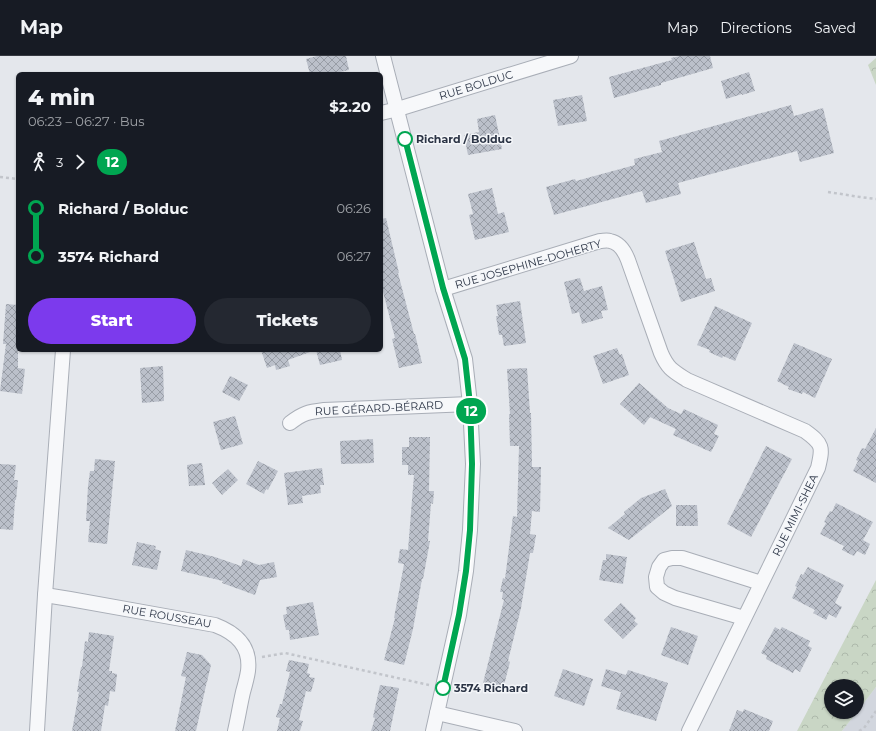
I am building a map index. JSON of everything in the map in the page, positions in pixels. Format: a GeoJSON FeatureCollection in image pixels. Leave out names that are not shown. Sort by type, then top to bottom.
{"type":"FeatureCollection","features":[{"type":"Feature","properties":{"kind":"street"},"geometry":{"type":"LineString","coordinates":[[383,56],[398,109],[443,288],[465,359],[470,404],[472,464],[470,530],[466,571],[459,615],[433,731]]}},
{"type":"Feature","properties":{"kind":"street","name":"RUE BOLDUC"},"geometry":{"type":"LineString","coordinates":[[383,113],[571,56]]}},
{"type":"Feature","properties":{"kind":"street","name":"RUE JOSEPHINE-DOHERTY"},"geometry":{"type":"LineString","coordinates":[[443,288],[600,241],[610,240],[624,251],[666,365],[687,380],[805,431],[820,445]]}},
{"type":"Feature","properties":{"kind":"street"},"geometry":{"type":"LineString","coordinates":[[37,731],[45,595],[63,352]]}},
{"type":"Feature","properties":{"kind":"street","name":"RUE GÉRARD-BÉRARD"},"geometry":{"type":"LineString","coordinates":[[290,423],[301,415],[312,411],[470,404]]}},
{"type":"Feature","properties":{"kind":"street","name":"RUE MIMI-SHEA"},"geometry":{"type":"LineString","coordinates":[[689,731],[818,468],[822,453],[820,445]]}},
{"type":"Feature","properties":{"kind":"street"},"geometry":{"type":"LineString","coordinates":[[744,618],[675,598],[664,593],[657,587],[656,577],[659,567],[664,560],[682,558],[761,583]]}},
{"type":"Feature","properties":{"kind":"street","name":"RUE ROUSSEAU"},"geometry":{"type":"LineString","coordinates":[[45,595],[215,625],[226,629],[235,635],[241,642],[248,660],[248,670],[235,731]]}},
{"type":"Feature","properties":{"kind":"street"},"geometry":{"type":"LineString","coordinates":[[437,713],[515,731]]}},
{"type":"Feature","properties":{"kind":"path"},"geometry":{"type":"LineString","coordinates":[[0,177],[16,179]]}},
{"type":"Feature","properties":{"kind":"path"},"geometry":{"type":"LineString","coordinates":[[828,192],[860,198],[876,199]]}},
{"type":"Feature","properties":{"kind":"path"},"geometry":{"type":"LineString","coordinates":[[248,660],[284,653],[443,688]]}},
{"type":"Feature","properties":{"kind":"path"},"geometry":{"type":"LineString","coordinates":[[859,731],[864,728],[876,711]]}},
{"type":"Feature","properties":{"kind":"shaded area"},"geometry":{"type":"Polygon","coordinates":[[[876,687],[876,731],[842,731],[851,719],[864,719],[864,703],[876,687]]]}},
{"type":"Feature","properties":{"kind":"green space"},"geometry":{"type":"Polygon","coordinates":[[[876,58],[876,85],[868,65],[876,58]]]}},
{"type":"Feature","properties":{"kind":"green space"},"geometry":{"type":"Polygon","coordinates":[[[876,580],[876,687],[864,703],[864,679],[824,679],[876,580]]]}},
{"type":"Feature","properties":{"kind":"green space"},"geometry":{"type":"Polygon","coordinates":[[[824,679],[824,719],[851,719],[842,731],[797,731],[824,679]]]}},
{"type":"Feature","properties":{"kind":"building"},"geometry":{"type":"Polygon","coordinates":[[[317,56],[346,56],[349,70],[340,72],[309,72],[306,59],[317,56]]]}},
{"type":"Feature","properties":{"kind":"building"},"geometry":{"type":"Polygon","coordinates":[[[680,56],[710,56],[713,68],[614,98],[609,77],[672,60],[671,58],[680,56]]]}},
{"type":"Feature","properties":{"kind":"building"},"geometry":{"type":"Polygon","coordinates":[[[749,72],[755,91],[726,99],[721,81],[749,72]]]}},
{"type":"Feature","properties":{"kind":"building"},"geometry":{"type":"Polygon","coordinates":[[[582,95],[587,121],[558,126],[553,100],[582,95]]]}},
{"type":"Feature","properties":{"kind":"building"},"geometry":{"type":"Polygon","coordinates":[[[791,105],[794,116],[823,108],[834,153],[800,162],[797,151],[678,183],[681,194],[646,203],[642,191],[554,215],[546,187],[575,179],[576,181],[635,165],[634,159],[662,152],[659,141],[791,105]]]}},
{"type":"Feature","properties":{"kind":"building"},"geometry":{"type":"Polygon","coordinates":[[[495,115],[502,149],[468,155],[464,135],[479,132],[477,119],[495,115]]]}},
{"type":"Feature","properties":{"kind":"building"},"geometry":{"type":"Polygon","coordinates":[[[492,188],[498,214],[504,212],[509,232],[475,240],[469,215],[473,214],[468,194],[492,188]]]}},
{"type":"Feature","properties":{"kind":"building"},"geometry":{"type":"Polygon","coordinates":[[[386,218],[398,273],[422,363],[399,368],[392,339],[395,338],[383,292],[383,219],[386,218]]]}},
{"type":"Feature","properties":{"kind":"building"},"geometry":{"type":"Polygon","coordinates":[[[694,242],[706,279],[711,278],[715,291],[681,302],[665,251],[694,242]]]}},
{"type":"Feature","properties":{"kind":"building"},"geometry":{"type":"Polygon","coordinates":[[[580,278],[584,291],[602,286],[608,310],[601,311],[603,318],[582,324],[579,312],[572,314],[564,282],[580,278]]]}},
{"type":"Feature","properties":{"kind":"building"},"geometry":{"type":"Polygon","coordinates":[[[520,301],[526,343],[504,346],[502,335],[499,335],[496,305],[520,301]]]}},
{"type":"Feature","properties":{"kind":"building"},"geometry":{"type":"Polygon","coordinates":[[[6,304],[16,305],[16,352],[18,352],[18,368],[25,369],[22,394],[0,391],[6,344],[3,344],[6,304]]]}},
{"type":"Feature","properties":{"kind":"building"},"geometry":{"type":"Polygon","coordinates":[[[715,306],[752,323],[735,361],[723,356],[722,358],[709,352],[710,350],[697,345],[715,306]]]}},
{"type":"Feature","properties":{"kind":"building"},"geometry":{"type":"Polygon","coordinates":[[[794,343],[832,359],[815,398],[803,392],[802,394],[788,389],[789,387],[777,381],[794,343]]]}},
{"type":"Feature","properties":{"kind":"building"},"geometry":{"type":"Polygon","coordinates":[[[617,348],[620,355],[622,354],[629,375],[603,384],[593,356],[617,348]]]}},
{"type":"Feature","properties":{"kind":"building"},"geometry":{"type":"Polygon","coordinates":[[[262,352],[310,352],[288,360],[290,366],[276,370],[275,365],[267,368],[262,352]]]}},
{"type":"Feature","properties":{"kind":"building"},"geometry":{"type":"Polygon","coordinates":[[[317,352],[340,352],[342,360],[320,365],[317,352]]]}},
{"type":"Feature","properties":{"kind":"building"},"geometry":{"type":"Polygon","coordinates":[[[163,366],[164,401],[142,403],[140,368],[163,366]]]}},
{"type":"Feature","properties":{"kind":"building"},"geometry":{"type":"Polygon","coordinates":[[[527,368],[531,413],[532,467],[541,467],[540,512],[532,511],[530,534],[536,535],[533,553],[530,553],[521,608],[503,689],[483,683],[504,600],[502,599],[503,592],[500,592],[503,578],[505,579],[513,516],[517,517],[519,446],[510,446],[510,414],[507,369],[527,368]]]}},
{"type":"Feature","properties":{"kind":"building"},"geometry":{"type":"Polygon","coordinates":[[[230,376],[248,385],[239,401],[222,392],[230,376]]]}},
{"type":"Feature","properties":{"kind":"building"},"geometry":{"type":"Polygon","coordinates":[[[639,383],[668,408],[681,414],[684,409],[718,425],[714,434],[719,436],[711,452],[673,435],[676,429],[650,417],[644,425],[620,404],[639,383]]]}},
{"type":"Feature","properties":{"kind":"building"},"geometry":{"type":"Polygon","coordinates":[[[235,416],[243,444],[221,450],[213,422],[235,416]]]}},
{"type":"Feature","properties":{"kind":"building"},"geometry":{"type":"Polygon","coordinates":[[[876,428],[876,483],[853,471],[858,461],[856,460],[862,448],[865,449],[876,428]]]}},
{"type":"Feature","properties":{"kind":"building"},"geometry":{"type":"Polygon","coordinates":[[[409,437],[430,437],[429,491],[434,491],[433,504],[431,503],[428,541],[430,541],[413,629],[404,665],[384,660],[395,618],[404,564],[398,563],[400,549],[408,550],[414,475],[408,475],[408,465],[402,465],[402,447],[409,447],[409,437]]]}},
{"type":"Feature","properties":{"kind":"building"},"geometry":{"type":"Polygon","coordinates":[[[373,439],[374,463],[341,464],[340,441],[373,439]]]}},
{"type":"Feature","properties":{"kind":"building"},"geometry":{"type":"Polygon","coordinates":[[[766,446],[792,459],[751,537],[727,524],[766,446]]]}},
{"type":"Feature","properties":{"kind":"building"},"geometry":{"type":"Polygon","coordinates":[[[95,459],[115,461],[107,544],[88,542],[90,521],[86,521],[88,486],[90,471],[94,471],[95,459]]]}},
{"type":"Feature","properties":{"kind":"building"},"geometry":{"type":"Polygon","coordinates":[[[258,461],[278,471],[268,490],[266,489],[264,494],[246,484],[258,461]]]}},
{"type":"Feature","properties":{"kind":"building"},"geometry":{"type":"Polygon","coordinates":[[[202,463],[205,485],[189,486],[187,465],[202,463]]]}},
{"type":"Feature","properties":{"kind":"building"},"geometry":{"type":"Polygon","coordinates":[[[0,464],[16,465],[14,480],[18,480],[13,530],[0,529],[0,464]]]}},
{"type":"Feature","properties":{"kind":"building"},"geometry":{"type":"Polygon","coordinates":[[[322,468],[324,485],[320,485],[321,493],[302,496],[303,503],[288,505],[284,473],[322,468]]]}},
{"type":"Feature","properties":{"kind":"building"},"geometry":{"type":"Polygon","coordinates":[[[228,469],[238,480],[222,495],[212,483],[228,469]]]}},
{"type":"Feature","properties":{"kind":"building"},"geometry":{"type":"Polygon","coordinates":[[[665,489],[672,506],[629,540],[608,528],[641,498],[665,489]]]}},
{"type":"Feature","properties":{"kind":"building"},"geometry":{"type":"Polygon","coordinates":[[[836,503],[873,522],[863,540],[870,544],[865,555],[857,551],[854,556],[842,550],[844,546],[820,534],[826,523],[824,522],[830,511],[832,512],[836,503]]]}},
{"type":"Feature","properties":{"kind":"building"},"geometry":{"type":"Polygon","coordinates":[[[676,505],[697,505],[698,526],[676,526],[676,505]]]}},
{"type":"Feature","properties":{"kind":"building"},"geometry":{"type":"Polygon","coordinates":[[[137,542],[156,546],[155,549],[161,551],[157,570],[132,565],[137,542]]]}},
{"type":"Feature","properties":{"kind":"building"},"geometry":{"type":"Polygon","coordinates":[[[186,550],[215,557],[241,566],[243,559],[259,565],[274,562],[277,577],[260,580],[255,595],[222,583],[223,581],[181,571],[186,550]]]}},
{"type":"Feature","properties":{"kind":"building"},"geometry":{"type":"Polygon","coordinates":[[[606,554],[627,557],[623,584],[599,580],[603,560],[606,560],[606,554]]]}},
{"type":"Feature","properties":{"kind":"building"},"geometry":{"type":"Polygon","coordinates":[[[808,567],[844,585],[835,603],[842,607],[836,618],[829,614],[826,620],[813,613],[815,610],[792,598],[797,587],[795,586],[801,574],[803,575],[808,567]]]}},
{"type":"Feature","properties":{"kind":"building"},"geometry":{"type":"Polygon","coordinates":[[[313,602],[319,635],[290,640],[289,630],[286,630],[283,615],[287,614],[286,607],[313,602]]]}},
{"type":"Feature","properties":{"kind":"building"},"geometry":{"type":"Polygon","coordinates":[[[621,603],[636,618],[634,621],[638,624],[623,639],[604,620],[621,603]]]}},
{"type":"Feature","properties":{"kind":"building"},"geometry":{"type":"Polygon","coordinates":[[[671,627],[698,636],[688,665],[661,655],[671,627]]]}},
{"type":"Feature","properties":{"kind":"building"},"geometry":{"type":"Polygon","coordinates":[[[775,627],[780,630],[782,627],[810,641],[808,646],[812,648],[800,672],[795,669],[793,673],[766,659],[767,656],[761,653],[775,627]]]}},
{"type":"Feature","properties":{"kind":"building"},"geometry":{"type":"Polygon","coordinates":[[[89,632],[114,636],[109,671],[117,674],[115,692],[110,691],[108,706],[105,705],[101,731],[72,731],[79,692],[77,692],[85,641],[88,642],[89,632]]]}},
{"type":"Feature","properties":{"kind":"building"},"geometry":{"type":"Polygon","coordinates":[[[187,652],[202,655],[211,665],[196,731],[175,731],[186,677],[181,676],[187,652]]]}},
{"type":"Feature","properties":{"kind":"building"},"geometry":{"type":"Polygon","coordinates":[[[289,660],[309,664],[307,673],[310,674],[309,677],[315,678],[311,692],[306,691],[299,720],[303,721],[300,731],[277,731],[280,718],[276,717],[280,704],[282,704],[290,672],[286,671],[289,660]]]}},
{"type":"Feature","properties":{"kind":"building"},"geometry":{"type":"Polygon","coordinates":[[[563,669],[593,679],[584,706],[554,696],[563,669]]]}},
{"type":"Feature","properties":{"kind":"building"},"geometry":{"type":"Polygon","coordinates":[[[606,669],[626,675],[628,670],[668,683],[656,721],[616,709],[621,692],[601,686],[606,669]]]}},
{"type":"Feature","properties":{"kind":"building"},"geometry":{"type":"Polygon","coordinates":[[[380,685],[399,688],[390,731],[371,731],[375,718],[373,717],[380,685]]]}},
{"type":"Feature","properties":{"kind":"building"},"geometry":{"type":"Polygon","coordinates":[[[744,709],[773,721],[769,731],[729,731],[737,710],[743,712],[744,709]]]}},
{"type":"Feature","properties":{"kind":"bus line","name":"12"},"geometry":{"type":"LineString","coordinates":[[405,139],[443,288],[465,359],[470,404],[472,464],[470,530],[466,571],[459,615],[443,688]]}},
{"type":"Feature","properties":{"kind":"place","name":"Richard / Bolduc"},"geometry":{"type":"Point","coordinates":[405,139]}},
{"type":"Feature","properties":{"kind":"place","name":"3574 Richard"},"geometry":{"type":"Point","coordinates":[443,688]}}]}
